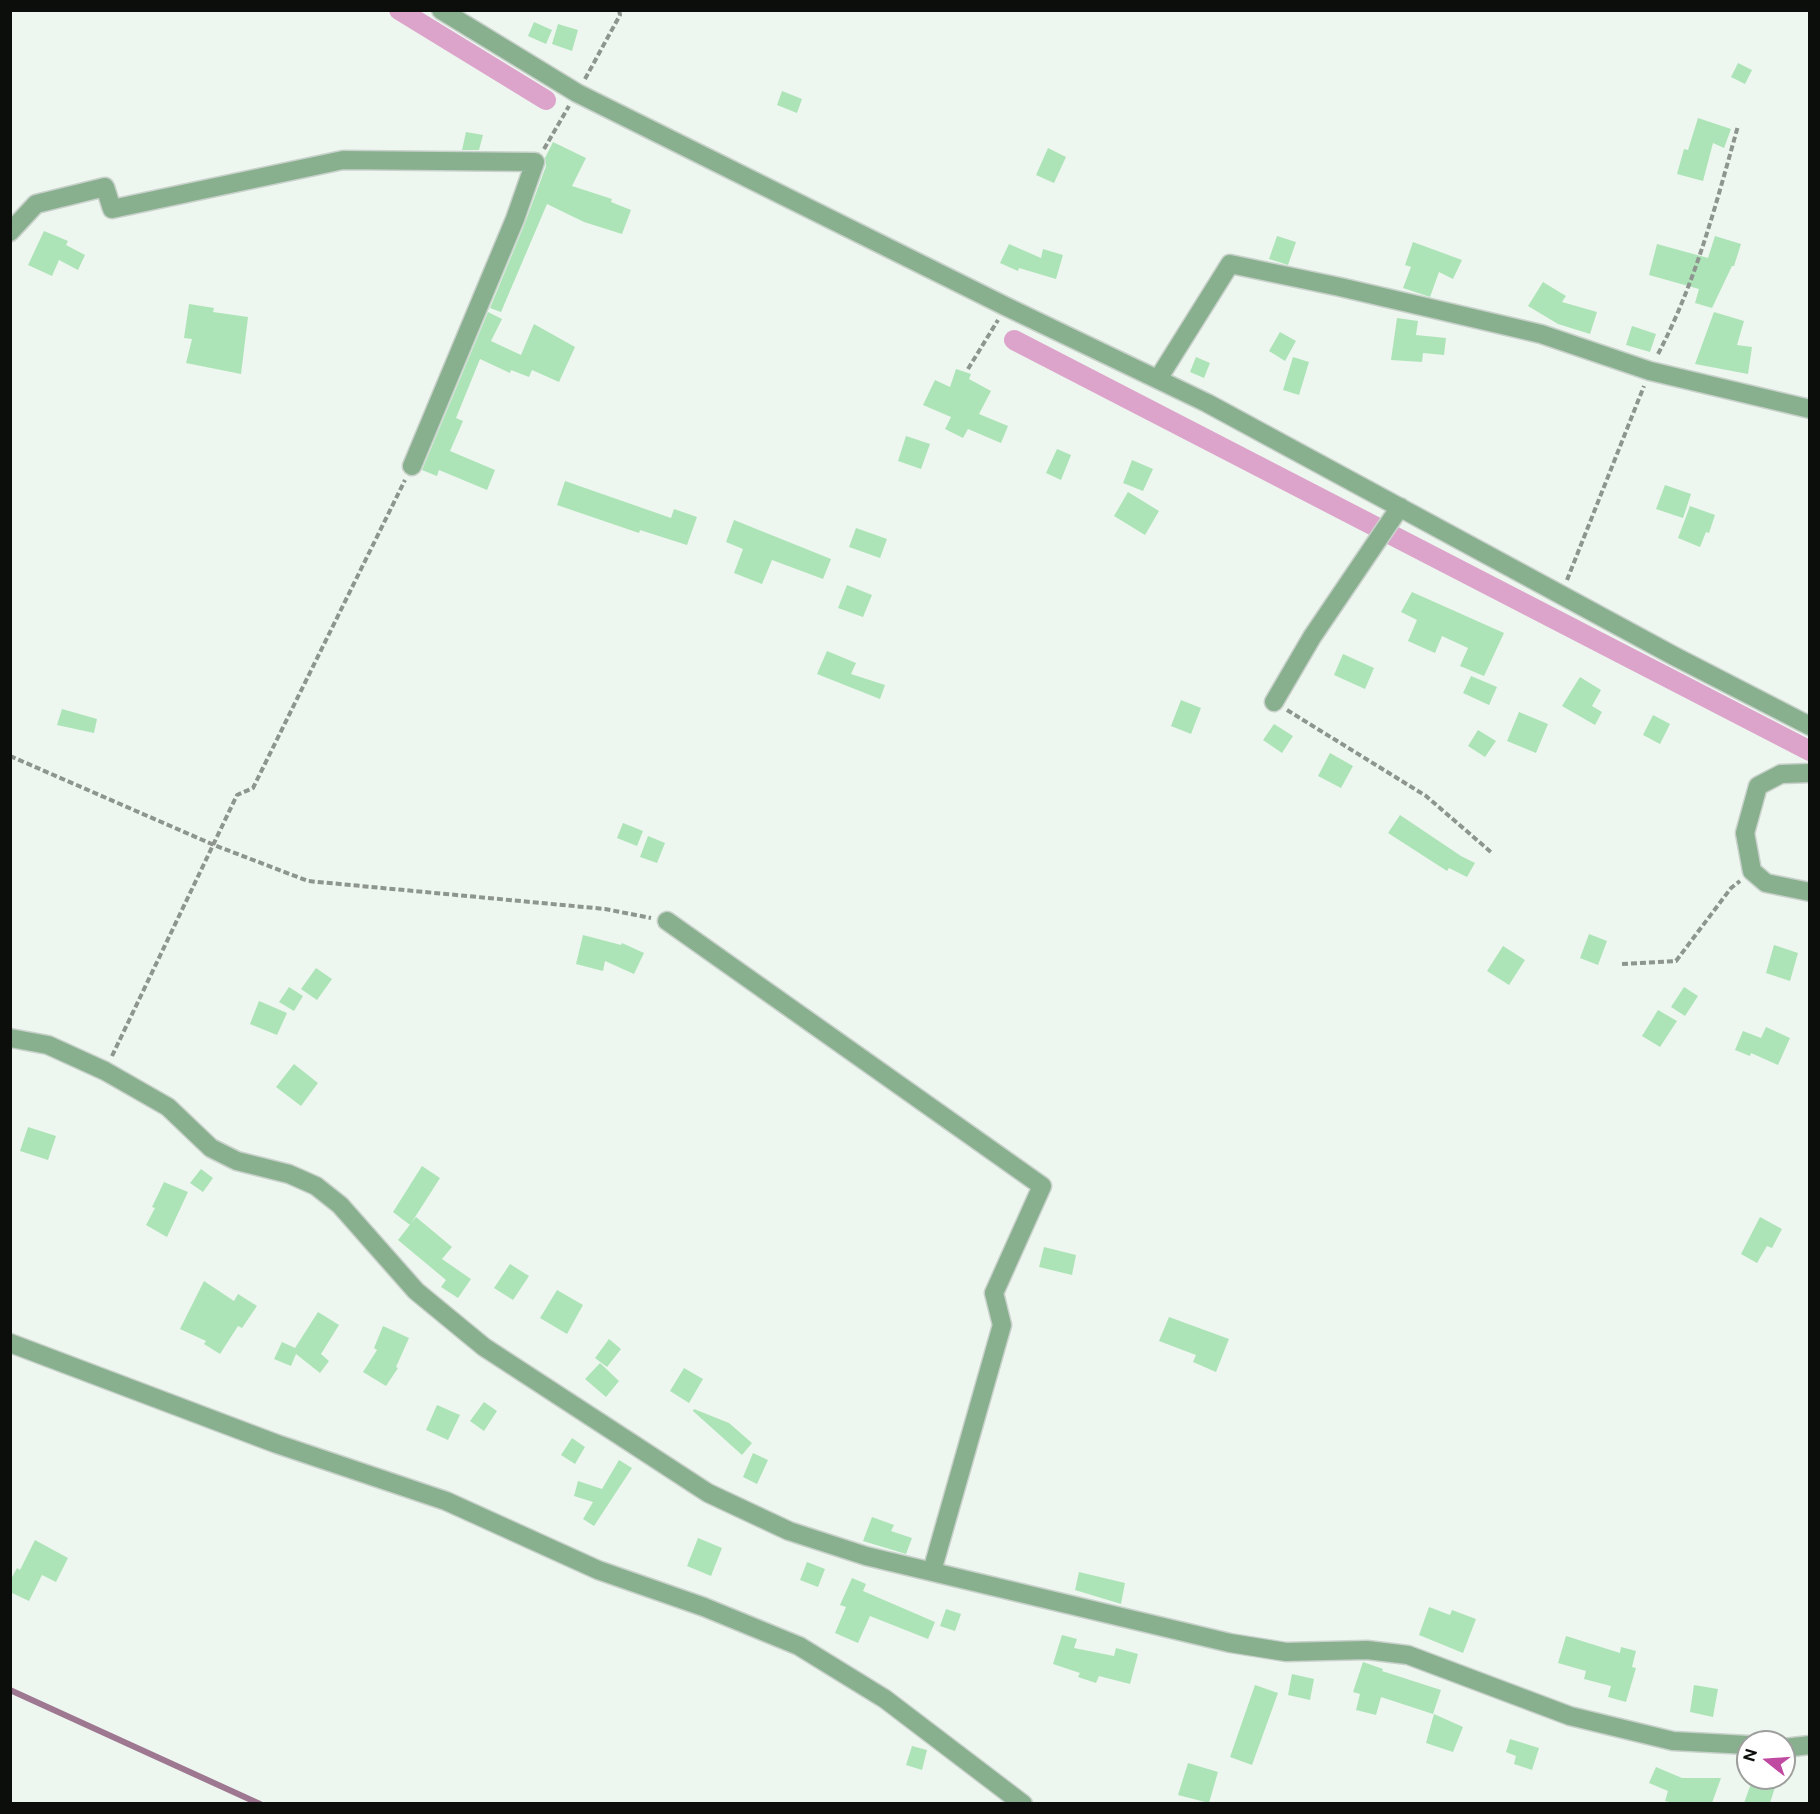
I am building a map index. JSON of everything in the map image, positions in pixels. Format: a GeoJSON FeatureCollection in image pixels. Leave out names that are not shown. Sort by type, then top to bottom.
{"type":"FeatureCollection","features":[{"type":"Feature","properties":{"kind":"street"},"geometry":{"type":"LineString","coordinates":[[441,10],[577,93],[1007,307],[1158,379],[1809,726]]}},
{"type":"Feature","properties":{"kind":"street"},"geometry":{"type":"LineString","coordinates":[[10,232],[36,204],[105,187],[112,208],[343,160],[536,162],[515,219],[412,466]]}},
{"type":"Feature","properties":{"kind":"street"},"geometry":{"type":"LineString","coordinates":[[1158,379],[1230,264],[1541,334],[1650,371],[1809,409]]}},
{"type":"Feature","properties":{"kind":"street"},"geometry":{"type":"LineString","coordinates":[[1274,702],[1312,637],[1376,546],[1400,507]]}},
{"type":"Feature","properties":{"kind":"street"},"geometry":{"type":"LineString","coordinates":[[1809,773],[1781,774],[1758,786],[1745,833],[1752,871],[1766,884],[1809,892]]}},
{"type":"Feature","properties":{"kind":"street"},"geometry":{"type":"LineString","coordinates":[[667,921],[1042,1186],[994,1293],[1002,1326],[932,1571]]}},
{"type":"Feature","properties":{"kind":"street"},"geometry":{"type":"LineString","coordinates":[[10,1038],[48,1045],[105,1071],[168,1107],[212,1148],[237,1161],[289,1174],[316,1185],[340,1205],[416,1290],[484,1347],[708,1493],[789,1531],[866,1556],[1230,1643],[1286,1652],[1367,1650],[1408,1655],[1570,1716],[1673,1741],[1736,1744]]}},
{"type":"Feature","properties":{"kind":"street"},"geometry":{"type":"LineString","coordinates":[[10,1343],[277,1444],[446,1501],[598,1570],[704,1607],[799,1646],[885,1699],[1023,1803]]}},
{"type":"Feature","properties":{"kind":"path"},"geometry":{"type":"LineString","coordinates":[[1562,594],[1650,371],[1682,310],[1738,126]]}},
{"type":"Feature","properties":{"kind":"path"},"geometry":{"type":"LineString","coordinates":[[968,369],[1007,307]]}},
{"type":"Feature","properties":{"kind":"path"},"geometry":{"type":"LineString","coordinates":[[105,1071],[237,795],[253,788],[412,466]]}},
{"type":"Feature","properties":{"kind":"path"},"geometry":{"type":"LineString","coordinates":[[1274,702],[1426,796],[1492,853]]}},
{"type":"Feature","properties":{"kind":"path"},"geometry":{"type":"LineString","coordinates":[[10,756],[214,845],[308,881],[605,909],[667,921]]}},
{"type":"Feature","properties":{"kind":"path"},"geometry":{"type":"LineString","coordinates":[[1622,964],[1676,961],[1731,888],[1752,871]]}},
{"type":"Feature","properties":{"kind":"building"},"geometry":{"type":"Polygon","coordinates":[[[534,22],[552,30],[546,44],[528,36],[534,22]]]}},
{"type":"Feature","properties":{"kind":"building"},"geometry":{"type":"Polygon","coordinates":[[[558,24],[578,30],[572,51],[552,44],[558,24]]]}},
{"type":"Feature","properties":{"kind":"building"},"geometry":{"type":"Polygon","coordinates":[[[1738,63],[1752,70],[1745,84],[1731,77],[1738,63]]]}},
{"type":"Feature","properties":{"kind":"building"},"geometry":{"type":"Polygon","coordinates":[[[782,91],[802,99],[797,113],[777,105],[782,91]]]}},
{"type":"Feature","properties":{"kind":"building"},"geometry":{"type":"Polygon","coordinates":[[[1698,118],[1731,129],[1724,148],[1713,143],[1703,181],[1677,174],[1684,149],[1688,150],[1698,118]]]}},
{"type":"Feature","properties":{"kind":"building"},"geometry":{"type":"Polygon","coordinates":[[[466,132],[483,135],[479,150],[462,150],[466,132]]]}},
{"type":"Feature","properties":{"kind":"building"},"geometry":{"type":"Polygon","coordinates":[[[553,142],[586,158],[572,186],[612,199],[611,202],[631,210],[622,234],[584,222],[547,204],[501,312],[490,308],[525,223],[546,166],[545,158],[553,142]]]}},
{"type":"Feature","properties":{"kind":"building"},"geometry":{"type":"Polygon","coordinates":[[[1048,148],[1066,157],[1054,183],[1036,175],[1048,148]]]}},
{"type":"Feature","properties":{"kind":"building"},"geometry":{"type":"Polygon","coordinates":[[[44,231],[68,241],[66,245],[85,255],[78,270],[59,260],[52,276],[28,265],[44,231]]]}},
{"type":"Feature","properties":{"kind":"building"},"geometry":{"type":"Polygon","coordinates":[[[1277,236],[1296,242],[1288,265],[1269,259],[1277,236]]]}},
{"type":"Feature","properties":{"kind":"building"},"geometry":{"type":"Polygon","coordinates":[[[1715,236],[1741,244],[1734,266],[1712,308],[1695,303],[1699,289],[1649,275],[1657,244],[1708,258],[1715,236]]]}},
{"type":"Feature","properties":{"kind":"building"},"geometry":{"type":"Polygon","coordinates":[[[1413,242],[1462,260],[1453,279],[1439,272],[1430,297],[1403,288],[1411,267],[1405,265],[1413,242]]]}},
{"type":"Feature","properties":{"kind":"building"},"geometry":{"type":"Polygon","coordinates":[[[1009,244],[1041,258],[1043,249],[1063,255],[1056,279],[1019,268],[1018,271],[1000,263],[1009,244]]]}},
{"type":"Feature","properties":{"kind":"building"},"geometry":{"type":"Polygon","coordinates":[[[1543,282],[1566,296],[1562,302],[1597,312],[1590,334],[1558,324],[1528,306],[1543,282]]]}},
{"type":"Feature","properties":{"kind":"building"},"geometry":{"type":"Polygon","coordinates":[[[189,304],[214,308],[213,312],[248,317],[241,374],[186,363],[192,339],[184,338],[189,304]]]}},
{"type":"Feature","properties":{"kind":"building"},"geometry":{"type":"Polygon","coordinates":[[[488,312],[502,319],[491,341],[521,355],[534,324],[575,347],[559,382],[532,370],[529,377],[511,370],[510,373],[480,359],[456,418],[463,421],[450,451],[495,470],[487,490],[439,470],[437,476],[422,470],[488,312]]]}},
{"type":"Feature","properties":{"kind":"building"},"geometry":{"type":"Polygon","coordinates":[[[1714,312],[1744,321],[1737,345],[1752,347],[1748,374],[1695,364],[1714,312]]]}},
{"type":"Feature","properties":{"kind":"building"},"geometry":{"type":"Polygon","coordinates":[[[1397,318],[1418,321],[1416,335],[1446,338],[1444,355],[1423,353],[1422,362],[1391,360],[1397,318]]]}},
{"type":"Feature","properties":{"kind":"building"},"geometry":{"type":"Polygon","coordinates":[[[1632,326],[1656,334],[1650,352],[1626,345],[1632,326]]]}},
{"type":"Feature","properties":{"kind":"building"},"geometry":{"type":"Polygon","coordinates":[[[1280,332],[1296,341],[1285,361],[1269,351],[1280,332]]]}},
{"type":"Feature","properties":{"kind":"building"},"geometry":{"type":"Polygon","coordinates":[[[1196,357],[1210,363],[1204,378],[1190,372],[1196,357]]]}},
{"type":"Feature","properties":{"kind":"building"},"geometry":{"type":"Polygon","coordinates":[[[1293,357],[1309,362],[1299,395],[1283,390],[1293,357]]]}},
{"type":"Feature","properties":{"kind":"building"},"geometry":{"type":"Polygon","coordinates":[[[956,369],[971,374],[969,379],[991,391],[979,414],[1008,426],[1001,443],[968,429],[963,438],[945,429],[951,417],[923,405],[935,380],[950,387],[956,369]]]}},
{"type":"Feature","properties":{"kind":"building"},"geometry":{"type":"Polygon","coordinates":[[[906,436],[930,444],[921,469],[898,461],[906,436]]]}},
{"type":"Feature","properties":{"kind":"building"},"geometry":{"type":"Polygon","coordinates":[[[1057,449],[1071,455],[1061,480],[1046,473],[1057,449]]]}},
{"type":"Feature","properties":{"kind":"building"},"geometry":{"type":"Polygon","coordinates":[[[1132,460],[1153,469],[1143,491],[1123,483],[1132,460]]]}},
{"type":"Feature","properties":{"kind":"building"},"geometry":{"type":"Polygon","coordinates":[[[565,481],[671,518],[674,509],[697,517],[687,545],[640,530],[639,533],[557,505],[565,481]]]}},
{"type":"Feature","properties":{"kind":"building"},"geometry":{"type":"Polygon","coordinates":[[[1665,485],[1691,494],[1683,518],[1656,509],[1665,485]]]}},
{"type":"Feature","properties":{"kind":"building"},"geometry":{"type":"Polygon","coordinates":[[[1128,492],[1159,511],[1145,535],[1114,516],[1128,492]]]}},
{"type":"Feature","properties":{"kind":"building"},"geometry":{"type":"Polygon","coordinates":[[[1690,506],[1715,515],[1709,533],[1706,532],[1700,547],[1678,538],[1690,506]]]}},
{"type":"Feature","properties":{"kind":"building"},"geometry":{"type":"Polygon","coordinates":[[[734,520],[831,559],[823,579],[772,560],[762,584],[734,573],[743,549],[726,542],[734,520]]]}},
{"type":"Feature","properties":{"kind":"building"},"geometry":{"type":"Polygon","coordinates":[[[856,528],[887,539],[880,558],[849,547],[856,528]]]}},
{"type":"Feature","properties":{"kind":"building"},"geometry":{"type":"Polygon","coordinates":[[[847,585],[872,595],[863,617],[838,608],[847,585]]]}},
{"type":"Feature","properties":{"kind":"building"},"geometry":{"type":"Polygon","coordinates":[[[1412,592],[1504,633],[1484,676],[1460,666],[1468,648],[1442,636],[1435,653],[1408,641],[1417,620],[1401,612],[1412,592]]]}},
{"type":"Feature","properties":{"kind":"building"},"geometry":{"type":"Polygon","coordinates":[[[827,651],[856,663],[851,674],[885,685],[880,699],[817,674],[827,651]]]}},
{"type":"Feature","properties":{"kind":"building"},"geometry":{"type":"Polygon","coordinates":[[[1343,654],[1374,668],[1365,689],[1334,675],[1343,654]]]}},
{"type":"Feature","properties":{"kind":"building"},"geometry":{"type":"Polygon","coordinates":[[[1471,676],[1497,687],[1489,705],[1463,693],[1471,676]]]}},
{"type":"Feature","properties":{"kind":"building"},"geometry":{"type":"Polygon","coordinates":[[[1580,677],[1601,690],[1592,706],[1602,712],[1595,725],[1562,706],[1580,677]]]}},
{"type":"Feature","properties":{"kind":"building"},"geometry":{"type":"Polygon","coordinates":[[[1181,700],[1201,708],[1191,734],[1171,726],[1181,700]]]}},
{"type":"Feature","properties":{"kind":"building"},"geometry":{"type":"Polygon","coordinates":[[[62,709],[97,719],[94,733],[57,725],[62,709]]]}},
{"type":"Feature","properties":{"kind":"building"},"geometry":{"type":"Polygon","coordinates":[[[1519,712],[1548,724],[1536,753],[1507,741],[1519,712]]]}},
{"type":"Feature","properties":{"kind":"building"},"geometry":{"type":"Polygon","coordinates":[[[1653,715],[1670,724],[1660,744],[1643,735],[1653,715]]]}},
{"type":"Feature","properties":{"kind":"building"},"geometry":{"type":"Polygon","coordinates":[[[1274,724],[1293,736],[1282,753],[1263,740],[1274,724]]]}},
{"type":"Feature","properties":{"kind":"building"},"geometry":{"type":"Polygon","coordinates":[[[1478,730],[1496,741],[1485,757],[1468,746],[1478,730]]]}},
{"type":"Feature","properties":{"kind":"building"},"geometry":{"type":"Polygon","coordinates":[[[1330,753],[1353,766],[1341,788],[1318,776],[1330,753]]]}},
{"type":"Feature","properties":{"kind":"building"},"geometry":{"type":"Polygon","coordinates":[[[1400,815],[1475,863],[1467,877],[1449,868],[1447,871],[1388,833],[1400,815]]]}},
{"type":"Feature","properties":{"kind":"building"},"geometry":{"type":"Polygon","coordinates":[[[623,823],[643,831],[637,846],[617,838],[623,823]]]}},
{"type":"Feature","properties":{"kind":"building"},"geometry":{"type":"Polygon","coordinates":[[[648,836],[665,843],[657,863],[640,857],[648,836]]]}},
{"type":"Feature","properties":{"kind":"building"},"geometry":{"type":"Polygon","coordinates":[[[1589,934],[1607,941],[1598,965],[1580,958],[1589,934]]]}},
{"type":"Feature","properties":{"kind":"building"},"geometry":{"type":"Polygon","coordinates":[[[583,935],[621,945],[622,943],[644,953],[634,974],[605,961],[603,971],[576,964],[583,935]]]}},
{"type":"Feature","properties":{"kind":"building"},"geometry":{"type":"Polygon","coordinates":[[[1774,945],[1798,953],[1790,981],[1766,973],[1774,945]]]}},
{"type":"Feature","properties":{"kind":"building"},"geometry":{"type":"Polygon","coordinates":[[[1503,946],[1525,960],[1509,985],[1487,971],[1503,946]]]}},
{"type":"Feature","properties":{"kind":"building"},"geometry":{"type":"Polygon","coordinates":[[[316,968],[332,979],[317,1000],[301,989],[316,968]]]}},
{"type":"Feature","properties":{"kind":"building"},"geometry":{"type":"Polygon","coordinates":[[[289,987],[303,996],[294,1011],[279,1002],[289,987]]]}},
{"type":"Feature","properties":{"kind":"building"},"geometry":{"type":"Polygon","coordinates":[[[1684,987],[1698,996],[1685,1016],[1671,1007],[1684,987]]]}},
{"type":"Feature","properties":{"kind":"building"},"geometry":{"type":"Polygon","coordinates":[[[259,1001],[287,1013],[277,1035],[250,1024],[259,1001]]]}},
{"type":"Feature","properties":{"kind":"building"},"geometry":{"type":"Polygon","coordinates":[[[1658,1010],[1677,1021],[1660,1047],[1642,1036],[1658,1010]]]}},
{"type":"Feature","properties":{"kind":"building"},"geometry":{"type":"Polygon","coordinates":[[[1766,1027],[1790,1038],[1778,1065],[1751,1053],[1750,1056],[1735,1050],[1743,1031],[1761,1038],[1766,1027]]]}},
{"type":"Feature","properties":{"kind":"building"},"geometry":{"type":"Polygon","coordinates":[[[294,1064],[318,1083],[301,1106],[276,1087],[294,1064]]]}},
{"type":"Feature","properties":{"kind":"building"},"geometry":{"type":"Polygon","coordinates":[[[28,1127],[56,1136],[48,1160],[20,1151],[28,1127]]]}},
{"type":"Feature","properties":{"kind":"building"},"geometry":{"type":"Polygon","coordinates":[[[422,1166],[440,1178],[410,1225],[393,1212],[422,1166]]]}},
{"type":"Feature","properties":{"kind":"building"},"geometry":{"type":"Polygon","coordinates":[[[201,1169],[213,1178],[203,1192],[190,1183],[201,1169]]]}},
{"type":"Feature","properties":{"kind":"building"},"geometry":{"type":"Polygon","coordinates":[[[164,1182],[188,1192],[167,1237],[146,1225],[164,1182]]]}},
{"type":"Feature","properties":{"kind":"building"},"geometry":{"type":"Polygon","coordinates":[[[416,1217],[452,1247],[442,1259],[471,1279],[458,1298],[441,1287],[446,1280],[398,1240],[416,1217]]]}},
{"type":"Feature","properties":{"kind":"building"},"geometry":{"type":"Polygon","coordinates":[[[1760,1217],[1782,1229],[1772,1248],[1767,1246],[1757,1263],[1741,1254],[1760,1217]]]}},
{"type":"Feature","properties":{"kind":"building"},"geometry":{"type":"Polygon","coordinates":[[[1044,1247],[1076,1255],[1072,1275],[1039,1267],[1044,1247]]]}},
{"type":"Feature","properties":{"kind":"building"},"geometry":{"type":"Polygon","coordinates":[[[510,1264],[529,1276],[513,1300],[494,1288],[510,1264]]]}},
{"type":"Feature","properties":{"kind":"building"},"geometry":{"type":"Polygon","coordinates":[[[204,1281],[234,1301],[238,1294],[257,1306],[242,1328],[238,1326],[220,1354],[204,1344],[206,1341],[180,1329],[204,1281]]]}},
{"type":"Feature","properties":{"kind":"building"},"geometry":{"type":"Polygon","coordinates":[[[557,1290],[583,1305],[567,1334],[540,1318],[557,1290]]]}},
{"type":"Feature","properties":{"kind":"building"},"geometry":{"type":"Polygon","coordinates":[[[318,1312],[339,1325],[321,1354],[329,1361],[320,1373],[296,1354],[291,1366],[274,1359],[282,1342],[295,1348],[318,1312]]]}},
{"type":"Feature","properties":{"kind":"building"},"geometry":{"type":"Polygon","coordinates":[[[1169,1317],[1229,1339],[1216,1372],[1193,1362],[1196,1355],[1159,1341],[1169,1317]]]}},
{"type":"Feature","properties":{"kind":"building"},"geometry":{"type":"Polygon","coordinates":[[[383,1326],[409,1338],[396,1367],[398,1368],[386,1386],[363,1372],[377,1350],[374,1348],[383,1326]]]}},
{"type":"Feature","properties":{"kind":"building"},"geometry":{"type":"Polygon","coordinates":[[[609,1339],[621,1349],[607,1367],[595,1358],[609,1339]]]}},
{"type":"Feature","properties":{"kind":"building"},"geometry":{"type":"Polygon","coordinates":[[[600,1363],[619,1381],[606,1397],[585,1379],[600,1363]]]}},
{"type":"Feature","properties":{"kind":"building"},"geometry":{"type":"Polygon","coordinates":[[[684,1368],[703,1379],[689,1403],[670,1391],[684,1368]]]}},
{"type":"Feature","properties":{"kind":"building"},"geometry":{"type":"Polygon","coordinates":[[[484,1402],[497,1411],[484,1431],[470,1421],[484,1402]]]}},
{"type":"Feature","properties":{"kind":"building"},"geometry":{"type":"Polygon","coordinates":[[[437,1405],[460,1415],[448,1440],[426,1430],[437,1405]]]}},
{"type":"Feature","properties":{"kind":"building"},"geometry":{"type":"Polygon","coordinates":[[[694,1409],[729,1423],[752,1443],[742,1455],[693,1411],[694,1409]]]}},
{"type":"Feature","properties":{"kind":"building"},"geometry":{"type":"Polygon","coordinates":[[[572,1438],[585,1447],[575,1464],[561,1455],[572,1438]]]}},
{"type":"Feature","properties":{"kind":"building"},"geometry":{"type":"Polygon","coordinates":[[[753,1453],[768,1460],[757,1484],[743,1477],[753,1453]]]}},
{"type":"Feature","properties":{"kind":"building"},"geometry":{"type":"Polygon","coordinates":[[[619,1460],[632,1468],[594,1526],[583,1519],[593,1502],[574,1496],[578,1481],[602,1489],[619,1460]]]}},
{"type":"Feature","properties":{"kind":"building"},"geometry":{"type":"Polygon","coordinates":[[[872,1517],[894,1525],[891,1531],[912,1538],[906,1554],[863,1541],[872,1517]]]}},
{"type":"Feature","properties":{"kind":"building"},"geometry":{"type":"Polygon","coordinates":[[[698,1538],[722,1548],[711,1576],[687,1566],[698,1538]]]}},
{"type":"Feature","properties":{"kind":"building"},"geometry":{"type":"Polygon","coordinates":[[[35,1540],[68,1558],[56,1582],[42,1575],[29,1601],[10,1592],[10,1581],[17,1568],[20,1570],[35,1540]]]}},
{"type":"Feature","properties":{"kind":"building"},"geometry":{"type":"Polygon","coordinates":[[[807,1562],[825,1569],[818,1587],[800,1580],[807,1562]]]}},
{"type":"Feature","properties":{"kind":"building"},"geometry":{"type":"Polygon","coordinates":[[[1079,1572],[1125,1583],[1121,1604],[1075,1590],[1079,1572]]]}},
{"type":"Feature","properties":{"kind":"building"},"geometry":{"type":"Polygon","coordinates":[[[852,1578],[866,1584],[863,1591],[935,1622],[928,1639],[870,1616],[858,1643],[835,1633],[846,1607],[840,1605],[852,1578]]]}},
{"type":"Feature","properties":{"kind":"building"},"geometry":{"type":"Polygon","coordinates":[[[1429,1607],[1450,1615],[1452,1610],[1476,1619],[1463,1653],[1419,1635],[1429,1607]]]}},
{"type":"Feature","properties":{"kind":"building"},"geometry":{"type":"Polygon","coordinates":[[[946,1609],[961,1614],[955,1631],[940,1626],[946,1609]]]}},
{"type":"Feature","properties":{"kind":"building"},"geometry":{"type":"Polygon","coordinates":[[[1062,1635],[1077,1639],[1074,1648],[1114,1656],[1116,1648],[1138,1654],[1130,1684],[1099,1676],[1096,1683],[1078,1677],[1080,1673],[1053,1664],[1062,1635]]]}},
{"type":"Feature","properties":{"kind":"building"},"geometry":{"type":"Polygon","coordinates":[[[1566,1636],[1620,1653],[1621,1647],[1636,1651],[1632,1667],[1636,1668],[1626,1702],[1608,1697],[1611,1686],[1584,1679],[1586,1671],[1558,1663],[1566,1636]]]}},
{"type":"Feature","properties":{"kind":"building"},"geometry":{"type":"Polygon","coordinates":[[[1363,1662],[1383,1669],[1382,1671],[1441,1690],[1433,1714],[1381,1697],[1376,1715],[1356,1710],[1360,1694],[1353,1692],[1363,1662]]]}},
{"type":"Feature","properties":{"kind":"building"},"geometry":{"type":"Polygon","coordinates":[[[1292,1674],[1314,1679],[1310,1700],[1288,1695],[1292,1674]]]}},
{"type":"Feature","properties":{"kind":"building"},"geometry":{"type":"Polygon","coordinates":[[[1255,1685],[1278,1693],[1252,1765],[1230,1757],[1255,1685]]]}},
{"type":"Feature","properties":{"kind":"building"},"geometry":{"type":"Polygon","coordinates":[[[1694,1685],[1718,1689],[1713,1717],[1690,1712],[1694,1685]]]}},
{"type":"Feature","properties":{"kind":"building"},"geometry":{"type":"Polygon","coordinates":[[[1434,1714],[1463,1727],[1453,1752],[1426,1743],[1434,1714]]]}},
{"type":"Feature","properties":{"kind":"building"},"geometry":{"type":"Polygon","coordinates":[[[1510,1739],[1539,1748],[1532,1770],[1514,1764],[1516,1756],[1506,1752],[1510,1739]]]}},
{"type":"Feature","properties":{"kind":"building"},"geometry":{"type":"Polygon","coordinates":[[[912,1746],[927,1750],[922,1770],[906,1765],[912,1746]]]}},
{"type":"Feature","properties":{"kind":"building"},"geometry":{"type":"Polygon","coordinates":[[[1188,1763],[1218,1772],[1209,1803],[1178,1795],[1188,1763]]]}},
{"type":"Feature","properties":{"kind":"building"},"geometry":{"type":"Polygon","coordinates":[[[1656,1767],[1682,1778],[1721,1778],[1712,1803],[1665,1801],[1668,1791],[1649,1783],[1656,1767]]]}},
{"type":"Feature","properties":{"kind":"building"},"geometry":{"type":"Polygon","coordinates":[[[1749,1790],[1774,1790],[1770,1803],[1744,1803],[1749,1790]]]}},
{"type":"Feature","properties":{"kind":"waterway"},"geometry":{"type":"LineString","coordinates":[[399,10],[546,100]]}},
{"type":"Feature","properties":{"kind":"waterway"},"geometry":{"type":"LineString","coordinates":[[1014,340],[1810,751]]}},
{"type":"Feature","properties":{"kind":"waterway"},"geometry":{"type":"LineString","coordinates":[[10,1690],[260,1804]]}}]}
